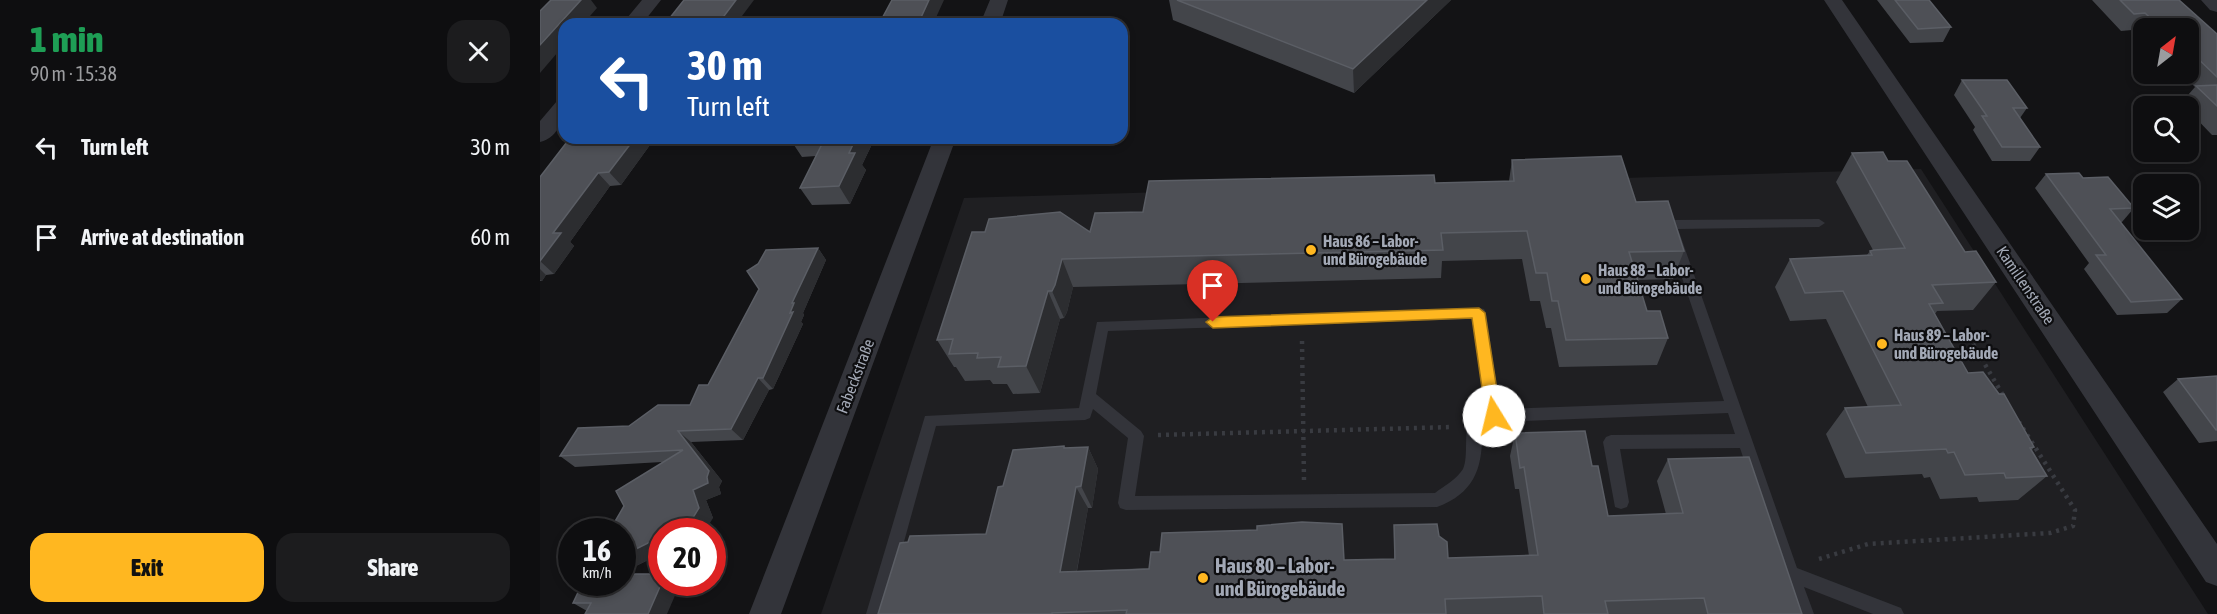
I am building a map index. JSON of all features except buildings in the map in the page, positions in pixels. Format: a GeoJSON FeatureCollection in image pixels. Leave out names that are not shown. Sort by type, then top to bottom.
{"type":"FeatureCollection","features":[{"type":"Feature","properties":{"kind":"street"},"geometry":{"type":"LineString","coordinates":[[637,18],[652,0]]}},
{"type":"Feature","properties":{"kind":"street"},"geometry":{"type":"LineString","coordinates":[[992,18],[999,0]]}},
{"type":"Feature","properties":{"kind":"street","name":"Kamillenstraße"},"geometry":{"type":"LineString","coordinates":[[1833,0],[2217,571]]}},
{"type":"Feature","properties":{"kind":"street"},"geometry":{"type":"LineString","coordinates":[[2210,0],[2217,6]]}},
{"type":"Feature","properties":{"kind":"street"},"geometry":{"type":"LineString","coordinates":[[540,135],[558,113]]}},
{"type":"Feature","properties":{"kind":"street","name":"Fabeckstraße"},"geometry":{"type":"LineString","coordinates":[[765,614],[943,144]]}},
{"type":"Feature","properties":{"kind":"lane"},"geometry":{"type":"LineString","coordinates":[[1805,614],[1671,225],[1819,223]]}},
{"type":"Feature","properties":{"kind":"lane"},"geometry":{"type":"LineString","coordinates":[[875,614],[930,420],[1085,414],[1102,326],[1479,313],[1494,416]]}},
{"type":"Feature","properties":{"kind":"lane"},"geometry":{"type":"LineString","coordinates":[[1089,398],[1136,436],[1126,503],[1437,500],[1464,483],[1475,462],[1475,427],[1494,416],[1733,407]]}},
{"type":"Feature","properties":{"kind":"lane"},"geometry":{"type":"LineString","coordinates":[[1621,502],[1611,442],[1745,441]]}},
{"type":"Feature","properties":{"kind":"lane"},"geometry":{"type":"LineString","coordinates":[[1791,574],[1895,614]]}},
{"type":"Feature","properties":{"kind":"path"},"geometry":{"type":"LineString","coordinates":[[1302,319],[1304,502]]}},
{"type":"Feature","properties":{"kind":"path"},"geometry":{"type":"LineString","coordinates":[[1973,344],[2005,399]]}},
{"type":"Feature","properties":{"kind":"path"},"geometry":{"type":"LineString","coordinates":[[1791,574],[1826,556],[1868,544],[2050,533],[2073,526],[2075,510],[2017,417]]}},
{"type":"Feature","properties":{"kind":"path"},"geometry":{"type":"LineString","coordinates":[[1136,436],[1475,427]]}},
{"type":"Feature","properties":{"kind":"shaded area"},"geometry":{"type":"Polygon","coordinates":[[[1921,169],[2208,614],[821,614],[964,198],[1921,169]]]}},
{"type":"Feature","properties":{"kind":"place","name":"Haus 86 – Labor- und Bürogebäude"},"geometry":{"type":"Point","coordinates":[1311,250]}},
{"type":"Feature","properties":{"kind":"place","name":"Haus 88 – Labor- und Bürogebäude"},"geometry":{"type":"Point","coordinates":[1586,279]}},
{"type":"Feature","properties":{"kind":"place","name":"Haus 89 – Labor- und Bürogebäude"},"geometry":{"type":"Point","coordinates":[1882,344]}},
{"type":"Feature","properties":{"kind":"place","name":"Haus 80 – Labor- und Bürogebäude"},"geometry":{"type":"Point","coordinates":[1203,578]}},
{"type":"Feature","properties":{"kind":"route"},"geometry":{"type":"LineString","coordinates":[[1213,322],[1479,313],[1494,416]]}}]}
